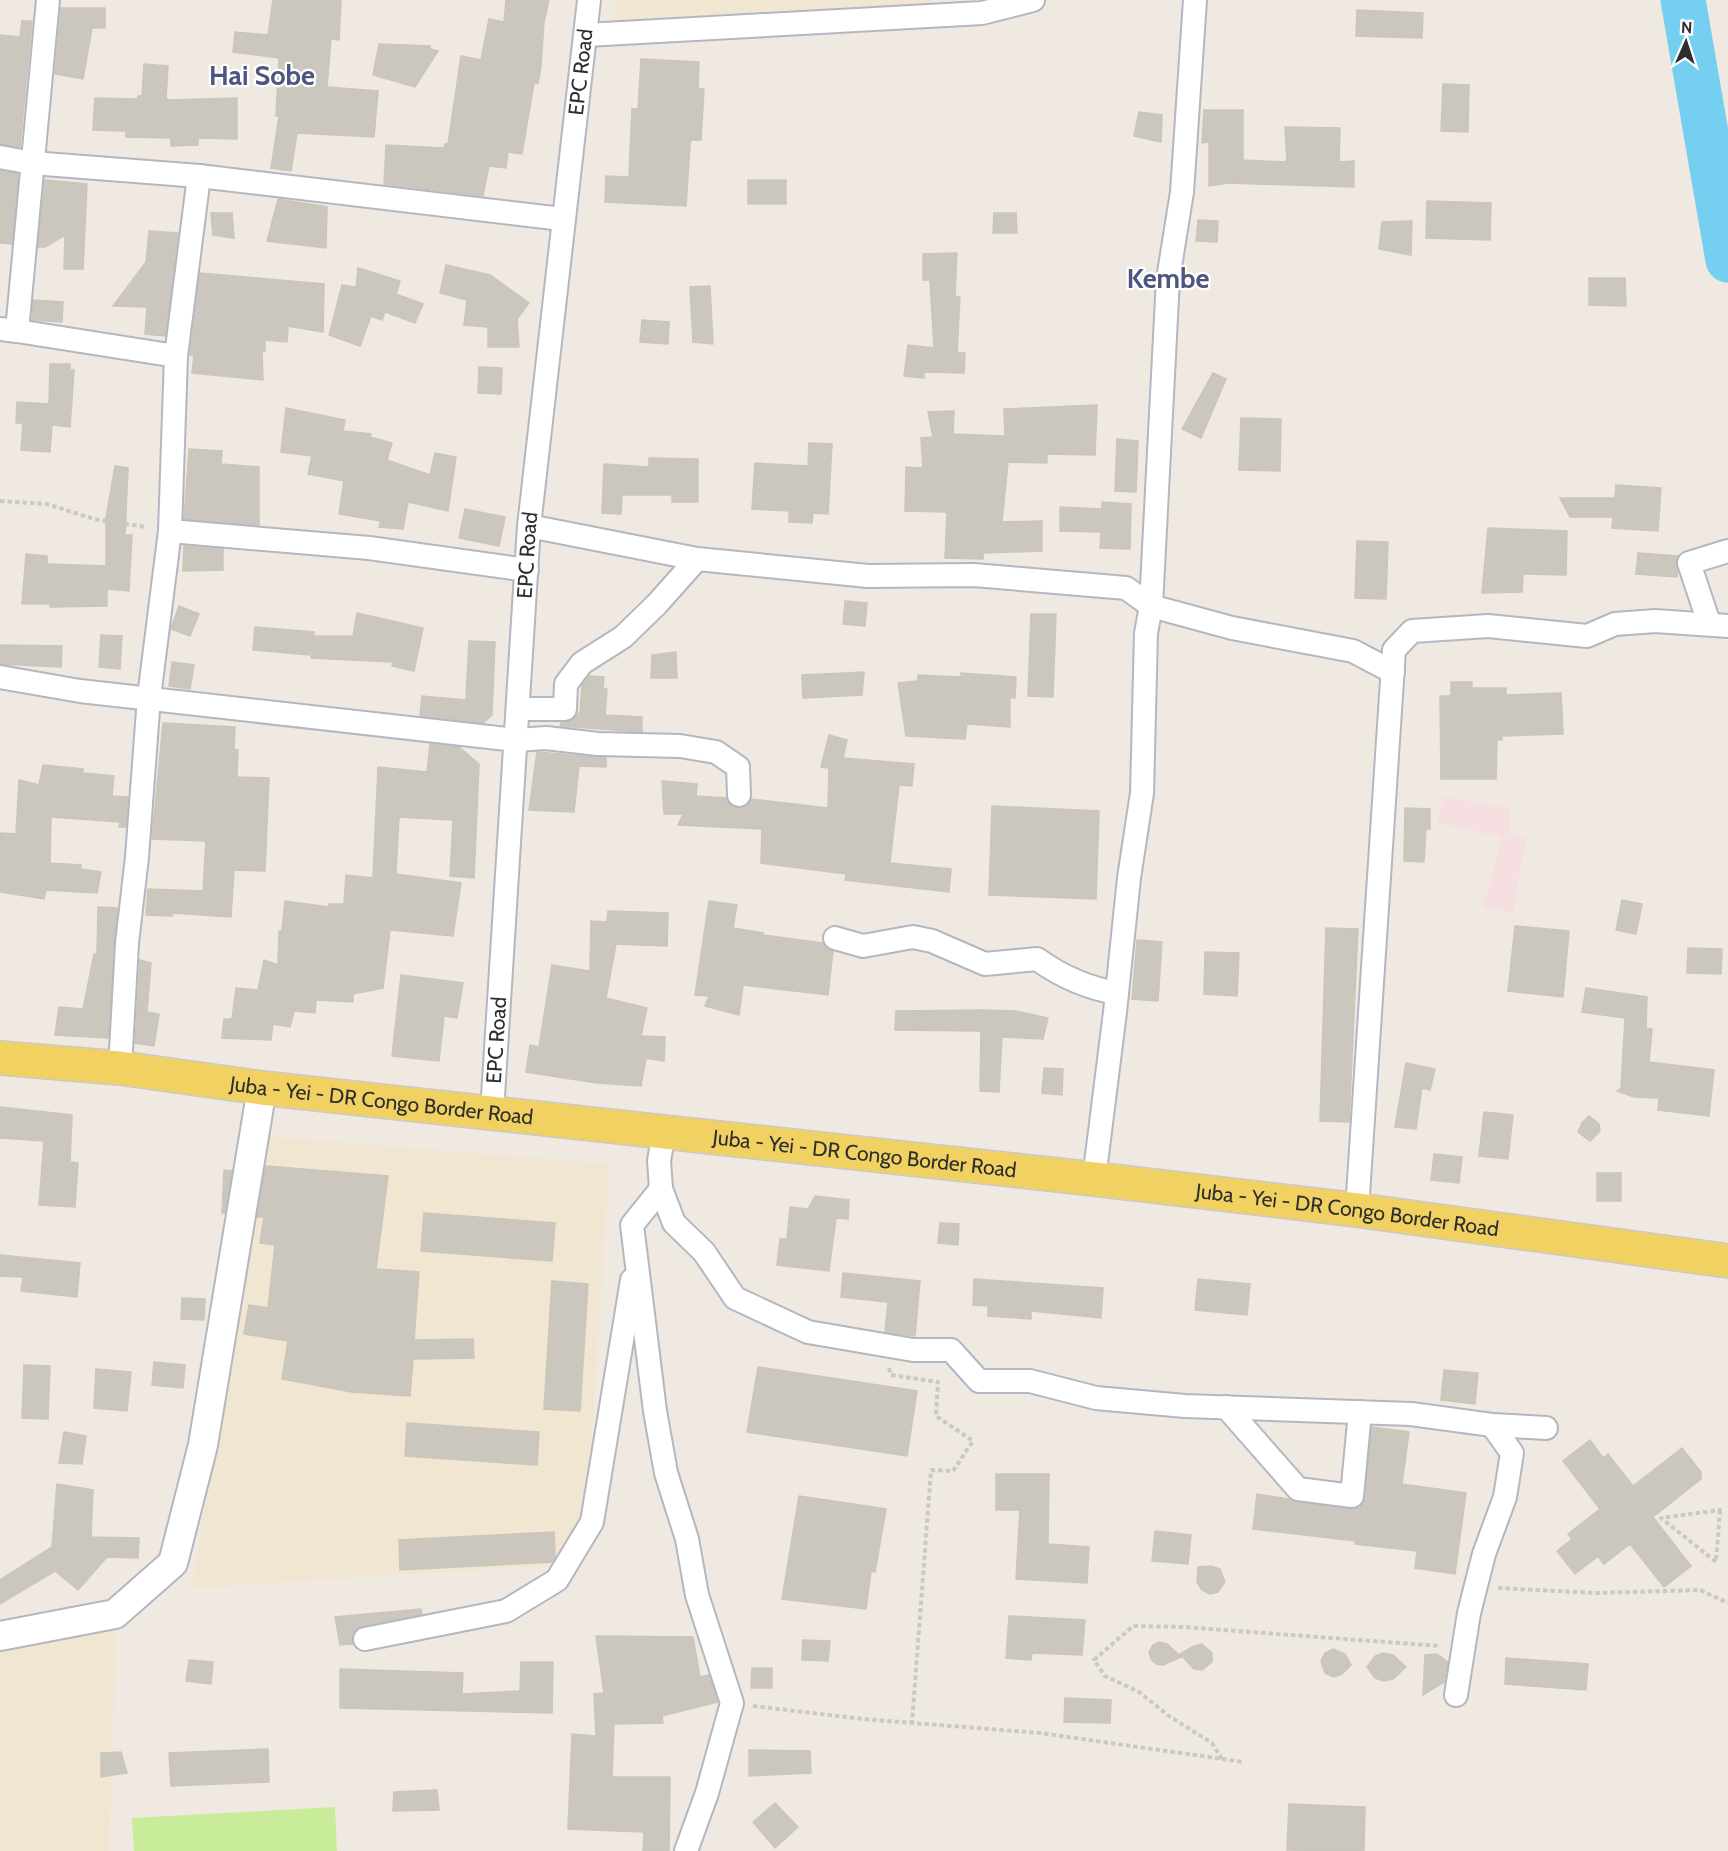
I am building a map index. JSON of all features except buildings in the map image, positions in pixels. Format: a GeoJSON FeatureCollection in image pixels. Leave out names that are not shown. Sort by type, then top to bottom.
{"type":"FeatureCollection","features":[{"type":"Feature","properties":{"kind":"main road","name":"Juba - Yei - DR Congo Border Road"},"geometry":{"type":"LineString","coordinates":[[0,1058],[120,1068],[262,1088],[1357,1210],[1728,1262]]}},
{"type":"Feature","properties":{"kind":"street"},"geometry":{"type":"LineString","coordinates":[[48,0],[37,138],[8,330],[176,356]]}},
{"type":"Feature","properties":{"kind":"street","name":"EPC Road"},"geometry":{"type":"LineString","coordinates":[[492,1112],[529,526],[562,219],[589,0]]}},
{"type":"Feature","properties":{"kind":"street"},"geometry":{"type":"LineString","coordinates":[[586,35],[982,13],[1033,0]]}},
{"type":"Feature","properties":{"kind":"street"},"geometry":{"type":"LineString","coordinates":[[1094,1179],[1129,878],[1142,793],[1146,633],[1151,606],[1168,279],[1182,192],[1195,0]]}},
{"type":"Feature","properties":{"kind":"street"},"geometry":{"type":"LineString","coordinates":[[0,157],[32,163],[199,176],[562,219]]}},
{"type":"Feature","properties":{"kind":"street"},"geometry":{"type":"LineString","coordinates":[[120,1068],[127,943],[137,857],[149,697],[170,531],[176,356],[199,176]]}},
{"type":"Feature","properties":{"kind":"street"},"geometry":{"type":"LineString","coordinates":[[529,526],[696,559],[868,576],[974,575],[1126,588],[1151,606],[1232,628],[1353,651],[1394,672]]}},
{"type":"Feature","properties":{"kind":"street"},"geometry":{"type":"LineString","coordinates":[[170,531],[369,548],[527,570]]}},
{"type":"Feature","properties":{"kind":"street"},"geometry":{"type":"LineString","coordinates":[[1357,1210],[1394,650],[1412,631],[1488,626],[1587,636],[1614,624],[1655,621],[1718,625],[1689,564],[1728,551]]}},
{"type":"Feature","properties":{"kind":"street"},"geometry":{"type":"LineString","coordinates":[[518,709],[565,709],[566,684],[582,663],[623,637],[657,604],[696,559]]}},
{"type":"Feature","properties":{"kind":"street"},"geometry":{"type":"LineString","coordinates":[[0,677],[80,691],[516,740],[546,738],[598,744],[680,746],[716,752],[738,767],[739,795]]}},
{"type":"Feature","properties":{"kind":"street"},"geometry":{"type":"LineString","coordinates":[[835,938],[863,946],[913,937],[932,941],[985,964],[1037,959],[1059,975],[1095,989],[1117,993]]}},
{"type":"Feature","properties":{"kind":"street"},"geometry":{"type":"LineString","coordinates":[[0,1636],[115,1614],[174,1563],[203,1445],[262,1088]]}},
{"type":"Feature","properties":{"kind":"street"},"geometry":{"type":"LineString","coordinates":[[664,1131],[659,1161],[661,1190],[674,1223],[705,1252],[735,1298],[808,1332],[913,1350],[951,1350],[979,1380],[1030,1381],[1096,1398],[1226,1407],[1411,1414],[1492,1425],[1546,1428]]}},
{"type":"Feature","properties":{"kind":"street"},"geometry":{"type":"LineString","coordinates":[[661,1190],[632,1225],[655,1411],[666,1473],[687,1539],[698,1595],[732,1703],[707,1793],[686,1851]]}},
{"type":"Feature","properties":{"kind":"street"},"geometry":{"type":"LineString","coordinates":[[365,1640],[506,1611],[557,1580],[592,1522],[636,1258]]}},
{"type":"Feature","properties":{"kind":"street"},"geometry":{"type":"LineString","coordinates":[[1226,1407],[1298,1489],[1352,1496],[1360,1412]]}},
{"type":"Feature","properties":{"kind":"street"},"geometry":{"type":"LineString","coordinates":[[1456,1695],[1476,1587],[1505,1497],[1512,1453],[1492,1425]]}},
{"type":"Feature","properties":{"kind":"path"},"geometry":{"type":"LineString","coordinates":[[0,501],[47,504],[94,519],[170,531]]}},
{"type":"Feature","properties":{"kind":"path"},"geometry":{"type":"LineString","coordinates":[[884,1345],[891,1375],[938,1382],[936,1416],[974,1441],[953,1471],[931,1470],[912,1723]]}},
{"type":"Feature","properties":{"kind":"path"},"geometry":{"type":"LineString","coordinates":[[1720,1510],[1716,1562],[1661,1518],[1673,1516],[1720,1510]]}},
{"type":"Feature","properties":{"kind":"path"},"geometry":{"type":"LineString","coordinates":[[1476,1587],[1596,1593],[1700,1590],[1728,1603]]}},
{"type":"Feature","properties":{"kind":"path"},"geometry":{"type":"LineString","coordinates":[[1222,1759],[1212,1743],[1169,1716],[1139,1692],[1105,1676],[1094,1660],[1132,1626],[1183,1627],[1464,1648]]}},
{"type":"Feature","properties":{"kind":"path"},"geometry":{"type":"LineString","coordinates":[[732,1703],[912,1723],[1040,1733],[1244,1762]]}},
{"type":"Feature","properties":{"kind":"shaded area"},"geometry":{"type":"Polygon","coordinates":[[[616,0],[931,0],[931,12],[614,26],[616,0]]]}},
{"type":"Feature","properties":{"kind":"shaded area"},"geometry":{"type":"Polygon","coordinates":[[[1443,797],[1510,808],[1509,835],[1526,839],[1513,913],[1483,907],[1502,837],[1437,823],[1443,797]]]}},
{"type":"Feature","properties":{"kind":"shaded area"},"geometry":{"type":"Polygon","coordinates":[[[261,1136],[609,1164],[584,1563],[192,1588],[261,1136]]]}},
{"type":"Feature","properties":{"kind":"shaded area"},"geometry":{"type":"Polygon","coordinates":[[[116,1627],[109,1851],[0,1851],[0,1652],[116,1627]]]}},
{"type":"Feature","properties":{"kind":"green space"},"geometry":{"type":"Polygon","coordinates":[[[335,1807],[337,1851],[134,1851],[132,1818],[335,1807]]]}},
{"type":"Feature","properties":{"kind":"waterway"},"geometry":{"type":"LineString","coordinates":[[1683,0],[1728,260]]}},
{"type":"Feature","properties":{"kind":"district","name":"Hai Sobe"},"geometry":{"type":"Point","coordinates":[262,76]}},
{"type":"Feature","properties":{"kind":"district","name":"Kembe"},"geometry":{"type":"Point","coordinates":[1168,279]}}]}
